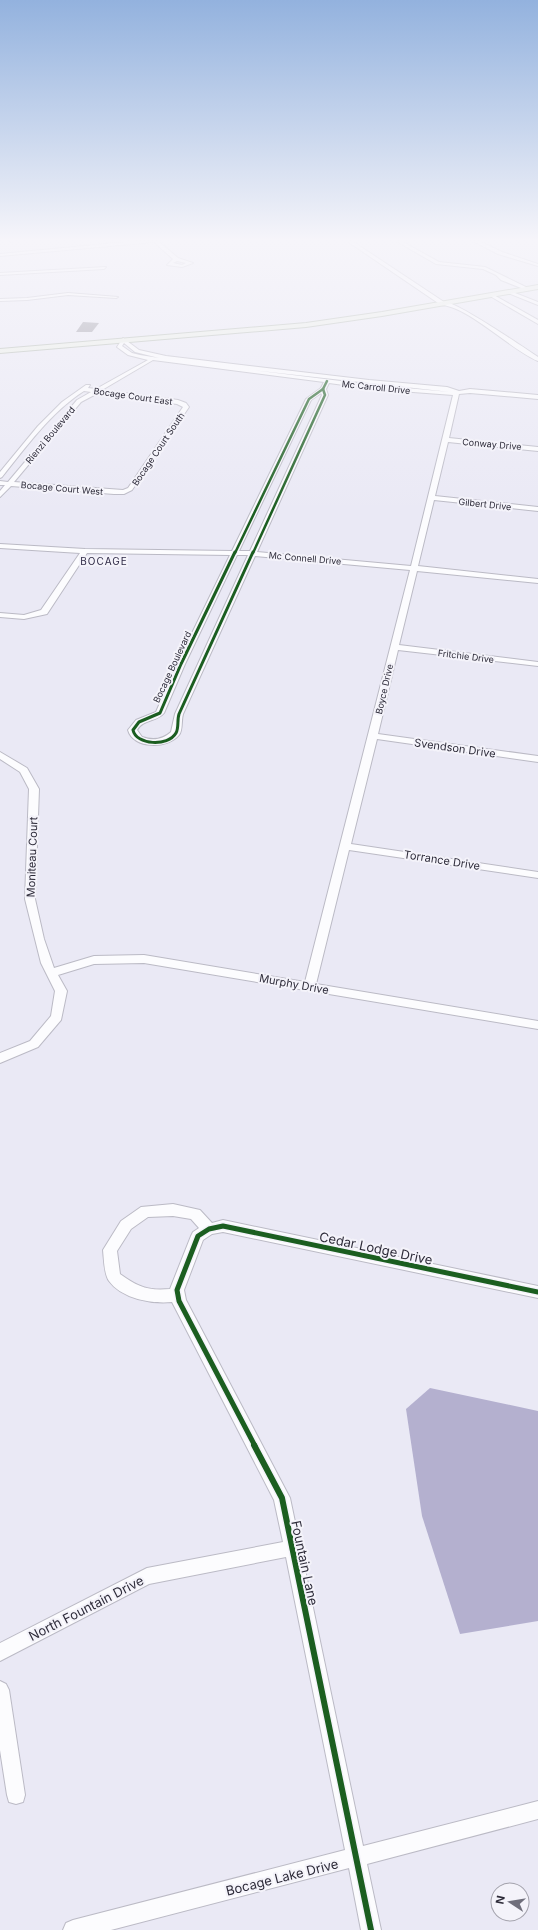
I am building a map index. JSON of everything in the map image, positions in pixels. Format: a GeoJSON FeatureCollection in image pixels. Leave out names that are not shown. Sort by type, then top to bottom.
{"type":"FeatureCollection","features":[{"type":"Feature","properties":{"kind":"main road"},"geometry":{"type":"LineString","coordinates":[[0,351],[232,331]]}},
{"type":"Feature","properties":{"kind":"street"},"geometry":{"type":"LineString","coordinates":[[495,331],[538,359]]}},
{"type":"Feature","properties":{"kind":"street","name":"Mc Carroll Drive"},"geometry":{"type":"LineString","coordinates":[[457,392],[447,389],[369,382],[166,358],[137,351],[123,340],[119,346],[139,358],[150,360],[447,394],[470,391],[538,397]]}},
{"type":"Feature","properties":{"kind":"street"},"geometry":{"type":"LineString","coordinates":[[133,362],[139,358]]}},
{"type":"Feature","properties":{"kind":"street","name":"Rienzi Boulevard"},"geometry":{"type":"LineString","coordinates":[[0,495],[79,401],[150,360]]}},
{"type":"Feature","properties":{"kind":"street","name":"Bocage Boulevard"},"geometry":{"type":"LineString","coordinates":[[323,390],[325,395],[194,680],[177,720],[177,731],[174,736],[168,740],[152,743],[137,738],[133,729],[142,720],[155,718],[160,713],[181,664],[309,399],[323,390],[327,381]]}},
{"type":"Feature","properties":{"kind":"street","name":"Rienzi Boulevard"},"geometry":{"type":"LineString","coordinates":[[0,476],[60,407],[82,389],[95,382]]}},
{"type":"Feature","properties":{"kind":"street","name":"Bocage Court East"},"geometry":{"type":"LineString","coordinates":[[82,389],[184,404]]}},
{"type":"Feature","properties":{"kind":"street","name":"Boyce Drive"},"geometry":{"type":"LineString","coordinates":[[310,986],[457,392]]}},
{"type":"Feature","properties":{"kind":"street","name":"Bocage Court South"},"geometry":{"type":"LineString","coordinates":[[124,492],[130,489],[182,413],[186,407],[184,404]]}},
{"type":"Feature","properties":{"kind":"street","name":"Conway Drive"},"geometry":{"type":"LineString","coordinates":[[446,440],[538,449]]}},
{"type":"Feature","properties":{"kind":"street","name":"Bocage Court West"},"geometry":{"type":"LineString","coordinates":[[0,483],[124,492]]}},
{"type":"Feature","properties":{"kind":"street","name":"Gilbert Drive"},"geometry":{"type":"LineString","coordinates":[[431,498],[538,509]]}},
{"type":"Feature","properties":{"kind":"street","name":"Mc Connell Drive"},"geometry":{"type":"LineString","coordinates":[[0,546],[85,551],[252,553],[538,581]]}},
{"type":"Feature","properties":{"kind":"street"},"geometry":{"type":"LineString","coordinates":[[0,615],[24,617],[44,612],[85,551]]}},
{"type":"Feature","properties":{"kind":"street","name":"Fritchie Drive"},"geometry":{"type":"LineString","coordinates":[[394,647],[538,664]]}},
{"type":"Feature","properties":{"kind":"street","name":"Svendson Drive"},"geometry":{"type":"LineString","coordinates":[[373,736],[538,759]]}},
{"type":"Feature","properties":{"kind":"street","name":"Moniteau Court"},"geometry":{"type":"LineString","coordinates":[[0,755],[24,770],[34,789],[30,899],[46,963],[61,991],[57,1017],[34,1044],[0,1058]]}},
{"type":"Feature","properties":{"kind":"street","name":"Torrance Drive"},"geometry":{"type":"LineString","coordinates":[[345,846],[538,875]]}},
{"type":"Feature","properties":{"kind":"street","name":"Murphy Drive"},"geometry":{"type":"LineString","coordinates":[[52,973],[94,960],[144,959],[538,1025]]}},
{"type":"Feature","properties":{"kind":"street"},"geometry":{"type":"LineString","coordinates":[[173,1210],[195,1214],[209,1229],[198,1236],[177,1290],[178,1295],[154,1297],[132,1291],[114,1277],[110,1250],[126,1225],[146,1211],[173,1210]]}},
{"type":"Feature","properties":{"kind":"street","name":"Cedar Lodge Drive"},"geometry":{"type":"LineString","coordinates":[[209,1229],[223,1226],[538,1292]]}},
{"type":"Feature","properties":{"kind":"street","name":"Fountain Lane"},"geometry":{"type":"LineString","coordinates":[[178,1295],[179,1301],[282,1498],[371,1930]]}},
{"type":"Feature","properties":{"kind":"street","name":"North Fountain Drive"},"geometry":{"type":"LineString","coordinates":[[0,1652],[147,1576],[292,1548]]}},
{"type":"Feature","properties":{"kind":"street"},"geometry":{"type":"LineString","coordinates":[[0,1690],[16,1795]]}},
{"type":"Feature","properties":{"kind":"street","name":"Bocage Lake Drive"},"geometry":{"type":"LineString","coordinates":[[73,1930],[538,1810]]}},
{"type":"Feature","properties":{"kind":"shaded area"},"geometry":{"type":"Polygon","coordinates":[[[430,1388],[538,1411],[538,1621],[460,1634],[422,1516],[406,1409],[430,1388]]]}},
{"type":"Feature","properties":{"kind":"building"},"geometry":{"type":"Polygon","coordinates":[[[77,331],[93,331],[92,332],[77,331]]]}},
{"type":"Feature","properties":{"kind":"cycle path"},"geometry":{"type":"LineString","coordinates":[[323,389],[325,395],[179,714],[175,734],[170,739],[154,742],[145,741],[138,738],[134,735],[133,730],[136,724],[160,713],[181,664],[309,399],[323,389],[327,381]]}},
{"type":"Feature","properties":{"kind":"cycle path"},"geometry":{"type":"LineString","coordinates":[[371,1930],[282,1498],[179,1301],[177,1290],[198,1236],[209,1229],[223,1226],[538,1292]]}},
{"type":"Feature","properties":{"kind":"district","name":"BOCAGE"},"geometry":{"type":"Point","coordinates":[104,561]}}]}
